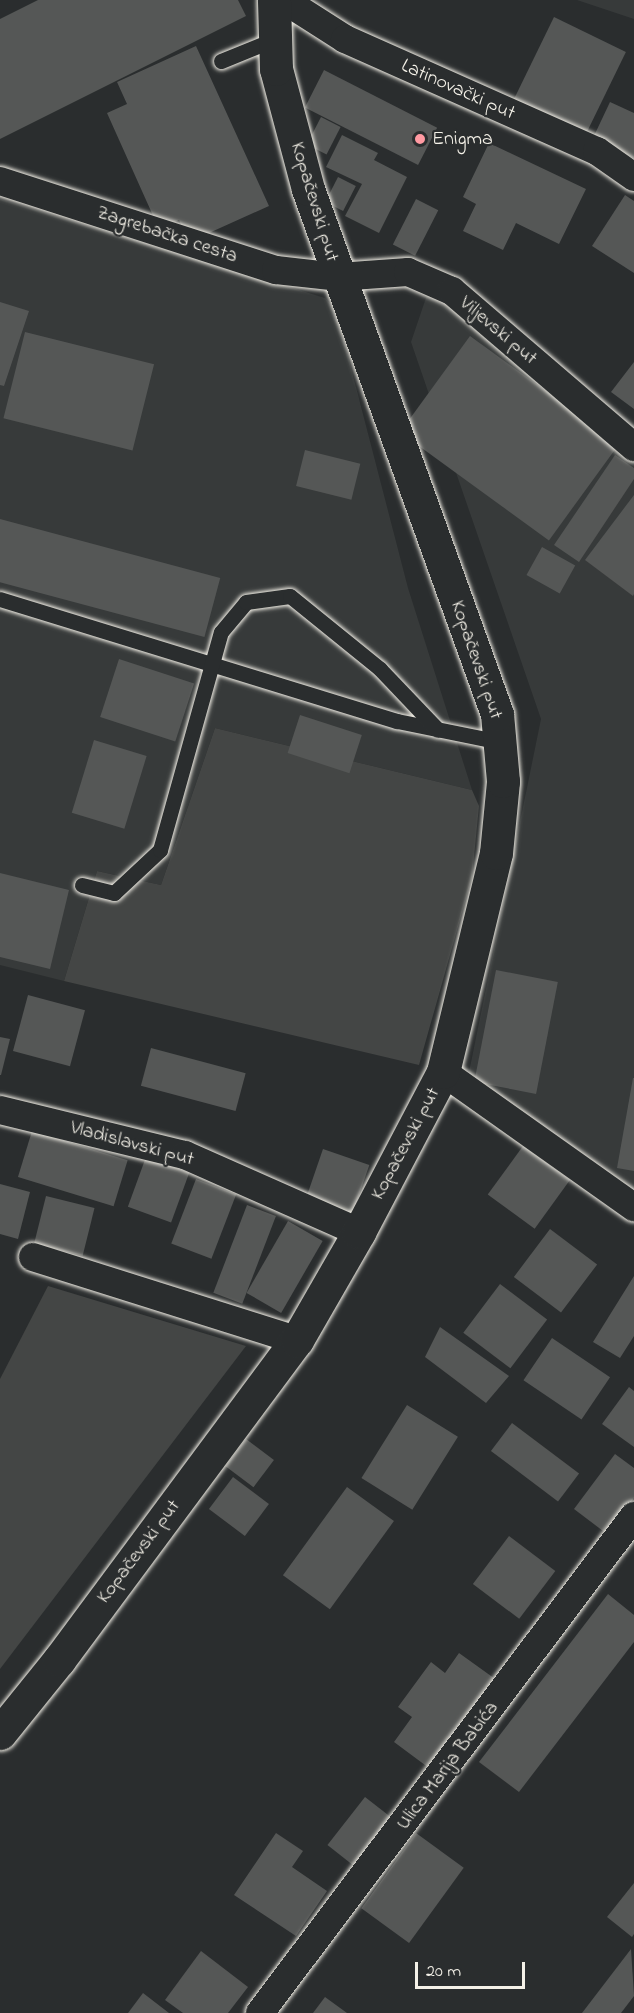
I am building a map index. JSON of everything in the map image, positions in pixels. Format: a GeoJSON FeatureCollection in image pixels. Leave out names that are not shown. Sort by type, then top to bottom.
{"type":"FeatureCollection","features":[{"type":"Feature","properties":{"kind":"street","name":"Kopačevski put"},"geometry":{"type":"LineString","coordinates":[[0,1733],[297,1340],[359,1232],[443,1072],[496,853],[503,781],[497,714],[338,278],[308,189],[276,69],[274,0]]}},
{"type":"Feature","properties":{"kind":"street","name":"Latinovački put"},"geometry":{"type":"LineString","coordinates":[[284,0],[345,39],[597,152],[634,177]]}},
{"type":"Feature","properties":{"kind":"street","name":"Zagrebačka cesta"},"geometry":{"type":"LineString","coordinates":[[0,181],[276,270],[338,278]]}},
{"type":"Feature","properties":{"kind":"street","name":"Viljevski put"},"geometry":{"type":"LineString","coordinates":[[338,278],[408,272],[452,291],[634,447]]}},
{"type":"Feature","properties":{"kind":"street"},"geometry":{"type":"LineString","coordinates":[[443,1072],[634,1207]]}},
{"type":"Feature","properties":{"kind":"street","name":"Vladislavski put"},"geometry":{"type":"LineString","coordinates":[[0,1110],[185,1155],[359,1232]]}},
{"type":"Feature","properties":{"kind":"street"},"geometry":{"type":"LineString","coordinates":[[33,1257],[297,1340]]}},
{"type":"Feature","properties":{"kind":"street","name":"Ulica Marija Babića"},"geometry":{"type":"LineString","coordinates":[[260,2013],[634,1516]]}},
{"type":"Feature","properties":{"kind":"lane"},"geometry":{"type":"LineString","coordinates":[[221,61],[275,39]]}},
{"type":"Feature","properties":{"kind":"lane"},"geometry":{"type":"LineString","coordinates":[[82,885],[114,893],[160,850],[221,632],[246,602],[290,596],[380,669],[438,730]]}},
{"type":"Feature","properties":{"kind":"lane"},"geometry":{"type":"LineString","coordinates":[[0,598],[397,721],[500,742]]}},
{"type":"Feature","properties":{"kind":"shaded area"},"geometry":{"type":"Polygon","coordinates":[[[577,0],[634,0],[634,19],[577,0]]]}},
{"type":"Feature","properties":{"kind":"shaded area"},"geometry":{"type":"Polygon","coordinates":[[[0,199],[325,298],[336,310],[408,588],[472,790],[215,728],[161,885],[97,871],[64,981],[0,965],[0,199]]]}},
{"type":"Feature","properties":{"kind":"shaded area"},"geometry":{"type":"Polygon","coordinates":[[[429,289],[634,457],[634,1191],[468,1077],[541,719],[411,342],[429,289]]]}},
{"type":"Feature","properties":{"kind":"shaded area"},"geometry":{"type":"Polygon","coordinates":[[[215,728],[472,790],[479,806],[472,877],[419,1065],[64,981],[97,871],[161,885],[215,728]]]}},
{"type":"Feature","properties":{"kind":"shaded area"},"geometry":{"type":"Polygon","coordinates":[[[48,1286],[246,1346],[0,1669],[0,1379],[48,1286]]]}},
{"type":"Feature","properties":{"kind":"building"},"geometry":{"type":"Polygon","coordinates":[[[38,0],[238,0],[246,16],[0,139],[0,19],[38,0]]]}},
{"type":"Feature","properties":{"kind":"building"},"geometry":{"type":"Polygon","coordinates":[[[554,17],[626,52],[586,135],[514,100],[554,17]]]}},
{"type":"Feature","properties":{"kind":"building"},"geometry":{"type":"Polygon","coordinates":[[[196,46],[269,206],[189,242],[179,220],[159,229],[107,113],[127,104],[117,82],[196,46]]]}},
{"type":"Feature","properties":{"kind":"building"},"geometry":{"type":"Polygon","coordinates":[[[324,70],[437,128],[418,165],[305,107],[324,70]]]}},
{"type":"Feature","properties":{"kind":"building"},"geometry":{"type":"Polygon","coordinates":[[[610,102],[634,113],[634,158],[593,138],[610,102]]]}},
{"type":"Feature","properties":{"kind":"building"},"geometry":{"type":"Polygon","coordinates":[[[321,117],[341,127],[327,155],[307,145],[321,117]]]}},
{"type":"Feature","properties":{"kind":"building"},"geometry":{"type":"Polygon","coordinates":[[[342,135],[378,153],[374,160],[407,177],[379,233],[345,216],[362,184],[326,167],[342,135]]]}},
{"type":"Feature","properties":{"kind":"building"},"geometry":{"type":"Polygon","coordinates":[[[489,143],[586,189],[559,244],[516,223],[503,250],[463,231],[476,204],[463,197],[489,143]]]}},
{"type":"Feature","properties":{"kind":"building"},"geometry":{"type":"Polygon","coordinates":[[[338,177],[356,186],[343,211],[325,202],[338,177]]]}},
{"type":"Feature","properties":{"kind":"building"},"geometry":{"type":"Polygon","coordinates":[[[625,195],[634,201],[634,273],[592,246],[625,195]]]}},
{"type":"Feature","properties":{"kind":"building"},"geometry":{"type":"Polygon","coordinates":[[[416,199],[438,210],[415,256],[393,244],[416,199]]]}},
{"type":"Feature","properties":{"kind":"building"},"geometry":{"type":"Polygon","coordinates":[[[0,302],[29,311],[4,386],[0,385],[0,302]]]}},
{"type":"Feature","properties":{"kind":"building"},"geometry":{"type":"Polygon","coordinates":[[[25,332],[154,364],[133,451],[3,418],[25,332]]]}},
{"type":"Feature","properties":{"kind":"building"},"geometry":{"type":"Polygon","coordinates":[[[470,336],[619,444],[549,540],[400,432],[470,336]]]}},
{"type":"Feature","properties":{"kind":"building"},"geometry":{"type":"Polygon","coordinates":[[[634,362],[634,409],[611,392],[634,362]]]}},
{"type":"Feature","properties":{"kind":"building"},"geometry":{"type":"Polygon","coordinates":[[[305,450],[360,464],[351,500],[296,486],[305,450]]]}},
{"type":"Feature","properties":{"kind":"building"},"geometry":{"type":"Polygon","coordinates":[[[615,455],[634,468],[634,479],[579,562],[554,545],[615,455]]]}},
{"type":"Feature","properties":{"kind":"building"},"geometry":{"type":"Polygon","coordinates":[[[634,495],[634,594],[633,596],[585,560],[634,495]]]}},
{"type":"Feature","properties":{"kind":"building"},"geometry":{"type":"Polygon","coordinates":[[[0,519],[220,578],[204,637],[0,582],[0,519]]]}},
{"type":"Feature","properties":{"kind":"building"},"geometry":{"type":"Polygon","coordinates":[[[542,547],[575,565],[560,593],[526,575],[542,547]]]}},
{"type":"Feature","properties":{"kind":"building"},"geometry":{"type":"Polygon","coordinates":[[[119,659],[194,683],[175,741],[100,717],[119,659]]]}},
{"type":"Feature","properties":{"kind":"building"},"geometry":{"type":"Polygon","coordinates":[[[300,715],[362,735],[349,773],[288,753],[300,715]]]}},
{"type":"Feature","properties":{"kind":"building"},"geometry":{"type":"Polygon","coordinates":[[[94,740],[147,756],[124,829],[72,813],[94,740]]]}},
{"type":"Feature","properties":{"kind":"building"},"geometry":{"type":"Polygon","coordinates":[[[0,873],[69,890],[50,969],[0,957],[0,873]]]}},
{"type":"Feature","properties":{"kind":"building"},"geometry":{"type":"Polygon","coordinates":[[[496,970],[558,982],[536,1094],[474,1082],[496,970]]]}},
{"type":"Feature","properties":{"kind":"building"},"geometry":{"type":"Polygon","coordinates":[[[28,995],[85,1010],[70,1066],[13,1051],[28,995]]]}},
{"type":"Feature","properties":{"kind":"building"},"geometry":{"type":"Polygon","coordinates":[[[0,1037],[10,1039],[1,1075],[0,1075],[0,1037]]]}},
{"type":"Feature","properties":{"kind":"building"},"geometry":{"type":"Polygon","coordinates":[[[151,1048],[246,1073],[236,1111],[141,1086],[151,1048]]]}},
{"type":"Feature","properties":{"kind":"building"},"geometry":{"type":"Polygon","coordinates":[[[634,1078],[634,1171],[617,1168],[634,1078]]]}},
{"type":"Feature","properties":{"kind":"building"},"geometry":{"type":"Polygon","coordinates":[[[32,1131],[128,1160],[114,1206],[18,1177],[32,1131]]]}},
{"type":"Feature","properties":{"kind":"building"},"geometry":{"type":"Polygon","coordinates":[[[523,1146],[570,1180],[535,1229],[488,1195],[523,1146]]]}},
{"type":"Feature","properties":{"kind":"building"},"geometry":{"type":"Polygon","coordinates":[[[323,1149],[369,1165],[352,1214],[306,1198],[323,1149]]]}},
{"type":"Feature","properties":{"kind":"building"},"geometry":{"type":"Polygon","coordinates":[[[146,1157],[189,1173],[171,1223],[128,1207],[146,1157]]]}},
{"type":"Feature","properties":{"kind":"building"},"geometry":{"type":"Polygon","coordinates":[[[196,1179],[236,1194],[211,1259],[171,1243],[196,1179]]]}},
{"type":"Feature","properties":{"kind":"building"},"geometry":{"type":"Polygon","coordinates":[[[0,1184],[30,1192],[18,1239],[0,1234],[0,1184]]]}},
{"type":"Feature","properties":{"kind":"building"},"geometry":{"type":"Polygon","coordinates":[[[46,1196],[95,1208],[83,1256],[34,1244],[46,1196]]]}},
{"type":"Feature","properties":{"kind":"building"},"geometry":{"type":"Polygon","coordinates":[[[247,1205],[276,1216],[242,1304],[213,1293],[247,1205]]]}},
{"type":"Feature","properties":{"kind":"building"},"geometry":{"type":"Polygon","coordinates":[[[288,1221],[323,1241],[281,1313],[246,1293],[288,1221]]]}},
{"type":"Feature","properties":{"kind":"building"},"geometry":{"type":"Polygon","coordinates":[[[550,1229],[597,1265],[561,1312],[514,1277],[550,1229]]]}},
{"type":"Feature","properties":{"kind":"building"},"geometry":{"type":"Polygon","coordinates":[[[634,1276],[634,1336],[620,1358],[593,1342],[634,1276]]]}},
{"type":"Feature","properties":{"kind":"building"},"geometry":{"type":"Polygon","coordinates":[[[500,1284],[547,1320],[510,1368],[463,1333],[500,1284]]]}},
{"type":"Feature","properties":{"kind":"building"},"geometry":{"type":"Polygon","coordinates":[[[440,1327],[509,1376],[486,1403],[425,1357],[440,1327]]]}},
{"type":"Feature","properties":{"kind":"building"},"geometry":{"type":"Polygon","coordinates":[[[552,1338],[610,1377],[582,1419],[523,1380],[552,1338]]]}},
{"type":"Feature","properties":{"kind":"building"},"geometry":{"type":"Polygon","coordinates":[[[629,1387],[634,1391],[634,1447],[602,1424],[629,1387]]]}},
{"type":"Feature","properties":{"kind":"building"},"geometry":{"type":"Polygon","coordinates":[[[407,1405],[458,1437],[412,1510],[361,1478],[407,1405]]]}},
{"type":"Feature","properties":{"kind":"building"},"geometry":{"type":"Polygon","coordinates":[[[512,1423],[579,1474],[558,1502],[491,1451],[512,1423]]]}},
{"type":"Feature","properties":{"kind":"building"},"geometry":{"type":"Polygon","coordinates":[[[246,1439],[274,1460],[253,1487],[226,1466],[246,1439]]]}},
{"type":"Feature","properties":{"kind":"building"},"geometry":{"type":"Polygon","coordinates":[[[615,1454],[634,1468],[634,1498],[607,1534],[574,1509],[615,1454]]]}},
{"type":"Feature","properties":{"kind":"building"},"geometry":{"type":"Polygon","coordinates":[[[233,1477],[269,1504],[245,1536],[209,1509],[233,1477]]]}},
{"type":"Feature","properties":{"kind":"building"},"geometry":{"type":"Polygon","coordinates":[[[347,1487],[394,1521],[330,1609],[283,1575],[347,1487]]]}},
{"type":"Feature","properties":{"kind":"building"},"geometry":{"type":"Polygon","coordinates":[[[509,1536],[555,1571],[519,1619],[473,1584],[509,1536]]]}},
{"type":"Feature","properties":{"kind":"building"},"geometry":{"type":"Polygon","coordinates":[[[608,1594],[634,1615],[634,1642],[519,1792],[479,1762],[608,1594]]]}},
{"type":"Feature","properties":{"kind":"building"},"geometry":{"type":"Polygon","coordinates":[[[459,1653],[498,1681],[429,1768],[394,1742],[412,1717],[398,1707],[431,1662],[445,1673],[459,1653]]]}},
{"type":"Feature","properties":{"kind":"building"},"geometry":{"type":"Polygon","coordinates":[[[365,1797],[391,1817],[353,1865],[327,1845],[365,1797]]]}},
{"type":"Feature","properties":{"kind":"building"},"geometry":{"type":"Polygon","coordinates":[[[276,1833],[303,1851],[292,1867],[327,1891],[296,1936],[234,1895],[276,1833]]]}},
{"type":"Feature","properties":{"kind":"building"},"geometry":{"type":"Polygon","coordinates":[[[416,1833],[464,1868],[409,1943],[361,1908],[416,1833]]]}},
{"type":"Feature","properties":{"kind":"building"},"geometry":{"type":"Polygon","coordinates":[[[634,1883],[634,1934],[632,1937],[607,1917],[634,1883]]]}},
{"type":"Feature","properties":{"kind":"building"},"geometry":{"type":"Polygon","coordinates":[[[631,1949],[634,1996],[621,2013],[582,2013],[631,1949]]]}},
{"type":"Feature","properties":{"kind":"building"},"geometry":{"type":"Polygon","coordinates":[[[201,1951],[248,1987],[228,2013],[183,2013],[165,2000],[201,1951]]]}},
{"type":"Feature","properties":{"kind":"building"},"geometry":{"type":"Polygon","coordinates":[[[143,1993],[169,2013],[128,2013],[143,1993]]]}},
{"type":"Feature","properties":{"kind":"building"},"geometry":{"type":"Polygon","coordinates":[[[325,1997],[347,2013],[313,2013],[325,1997]]]}},
{"type":"Feature","properties":{"kind":"place","name":"Enigma"},"geometry":{"type":"Point","coordinates":[420,139]}}]}
